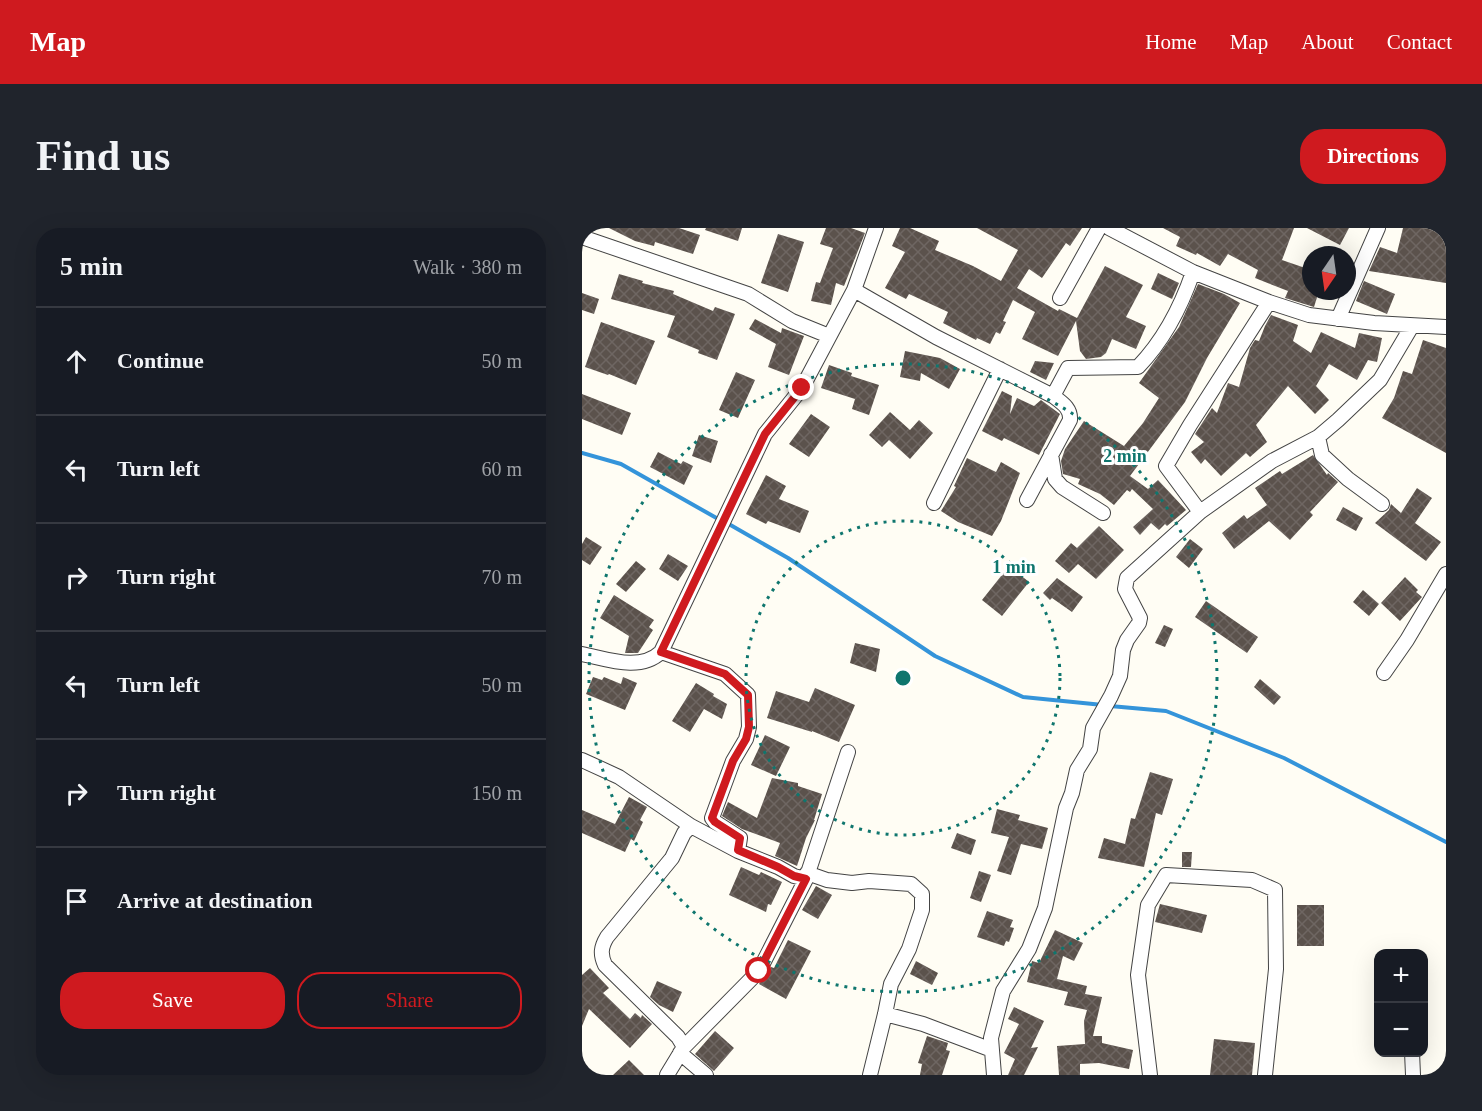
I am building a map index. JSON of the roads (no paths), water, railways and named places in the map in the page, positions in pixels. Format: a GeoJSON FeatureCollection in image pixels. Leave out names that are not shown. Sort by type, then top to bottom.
{"type":"FeatureCollection","features":[{"type":"Feature","properties":{"kind":"street"},"geometry":{"type":"LineString","coordinates":[[582,654],[635,664],[653,660],[661,652],[765,434],[802,388],[855,290],[876,228]]}},
{"type":"Feature","properties":{"kind":"street"},"geometry":{"type":"LineString","coordinates":[[1060,298],[1099,228]]}},
{"type":"Feature","properties":{"kind":"street"},"geometry":{"type":"LineString","coordinates":[[1109,228],[1193,272],[1309,315],[1412,326],[1446,327]]}},
{"type":"Feature","properties":{"kind":"street"},"geometry":{"type":"LineString","coordinates":[[1338,319],[1375,229]]}},
{"type":"Feature","properties":{"kind":"street"},"geometry":{"type":"LineString","coordinates":[[591,236],[748,294],[792,321],[829,336]]}},
{"type":"Feature","properties":{"kind":"street"},"geometry":{"type":"LineString","coordinates":[[1053,396],[1068,368],[1138,367],[1156,349],[1184,300],[1193,272]]}},
{"type":"Feature","properties":{"kind":"street"},"geometry":{"type":"LineString","coordinates":[[855,290],[936,337],[1053,396],[1067,407],[1071,413],[1070,420],[1027,500]]}},
{"type":"Feature","properties":{"kind":"street"},"geometry":{"type":"LineString","coordinates":[[1200,512],[1166,466],[1269,302]]}},
{"type":"Feature","properties":{"kind":"street"},"geometry":{"type":"LineString","coordinates":[[994,1075],[991,1038],[1003,991],[1029,949],[1045,908],[1065,808],[1072,793],[1077,770],[1090,749],[1093,728],[1120,676],[1123,650],[1127,639],[1139,623],[1140,618],[1125,589],[1126,578],[1200,512],[1272,461],[1318,437],[1338,420],[1380,380],[1412,326]]}},
{"type":"Feature","properties":{"kind":"street"},"geometry":{"type":"LineString","coordinates":[[934,503],[1000,369]]}},
{"type":"Feature","properties":{"kind":"street"},"geometry":{"type":"LineString","coordinates":[[1318,437],[1322,455],[1348,479],[1382,504]]}},
{"type":"Feature","properties":{"kind":"street"},"geometry":{"type":"LineString","coordinates":[[1052,454],[1055,479],[1062,487],[1103,513]]}},
{"type":"Feature","properties":{"kind":"street"},"geometry":{"type":"LineString","coordinates":[[1384,673],[1407,640],[1446,574]]}},
{"type":"Feature","properties":{"kind":"street"},"geometry":{"type":"LineString","coordinates":[[661,652],[725,674],[748,695],[749,727],[733,761],[712,818],[740,838],[738,850]]}},
{"type":"Feature","properties":{"kind":"street"},"geometry":{"type":"LineString","coordinates":[[582,663],[599,657]]}},
{"type":"Feature","properties":{"kind":"street"},"geometry":{"type":"LineString","coordinates":[[667,1075],[682,1050],[759,971],[806,876],[848,752]]}},
{"type":"Feature","properties":{"kind":"street"},"geometry":{"type":"LineString","coordinates":[[582,760],[620,777],[691,825],[794,876],[852,883],[869,881],[910,884],[922,894],[922,910],[909,950],[891,984],[870,1075]]}},
{"type":"Feature","properties":{"kind":"street"},"geometry":{"type":"LineString","coordinates":[[691,825],[684,833],[672,858],[607,937],[602,946],[601,957],[605,965],[678,1037],[682,1050],[706,1075]]}},
{"type":"Feature","properties":{"kind":"street"},"geometry":{"type":"LineString","coordinates":[[1150,1075],[1138,975],[1148,905],[1166,874],[1252,880],[1275,890],[1276,969],[1265,1075]]}},
{"type":"Feature","properties":{"kind":"street"},"geometry":{"type":"LineString","coordinates":[[885,1014],[923,1024],[992,1050]]}},
{"type":"Feature","properties":{"kind":"street"},"geometry":{"type":"LineString","coordinates":[[1412,1057],[1413,1075]]}},
{"type":"Feature","properties":{"kind":"waterway"},"geometry":{"type":"LineString","coordinates":[[582,453],[621,464],[720,520]]}},
{"type":"Feature","properties":{"kind":"waterway"},"geometry":{"type":"LineString","coordinates":[[727,523],[788,558],[935,656],[1023,697],[1103,705]]}},
{"type":"Feature","properties":{"kind":"waterway"},"geometry":{"type":"LineString","coordinates":[[1110,706],[1166,711],[1284,758],[1446,842]]}}]}
